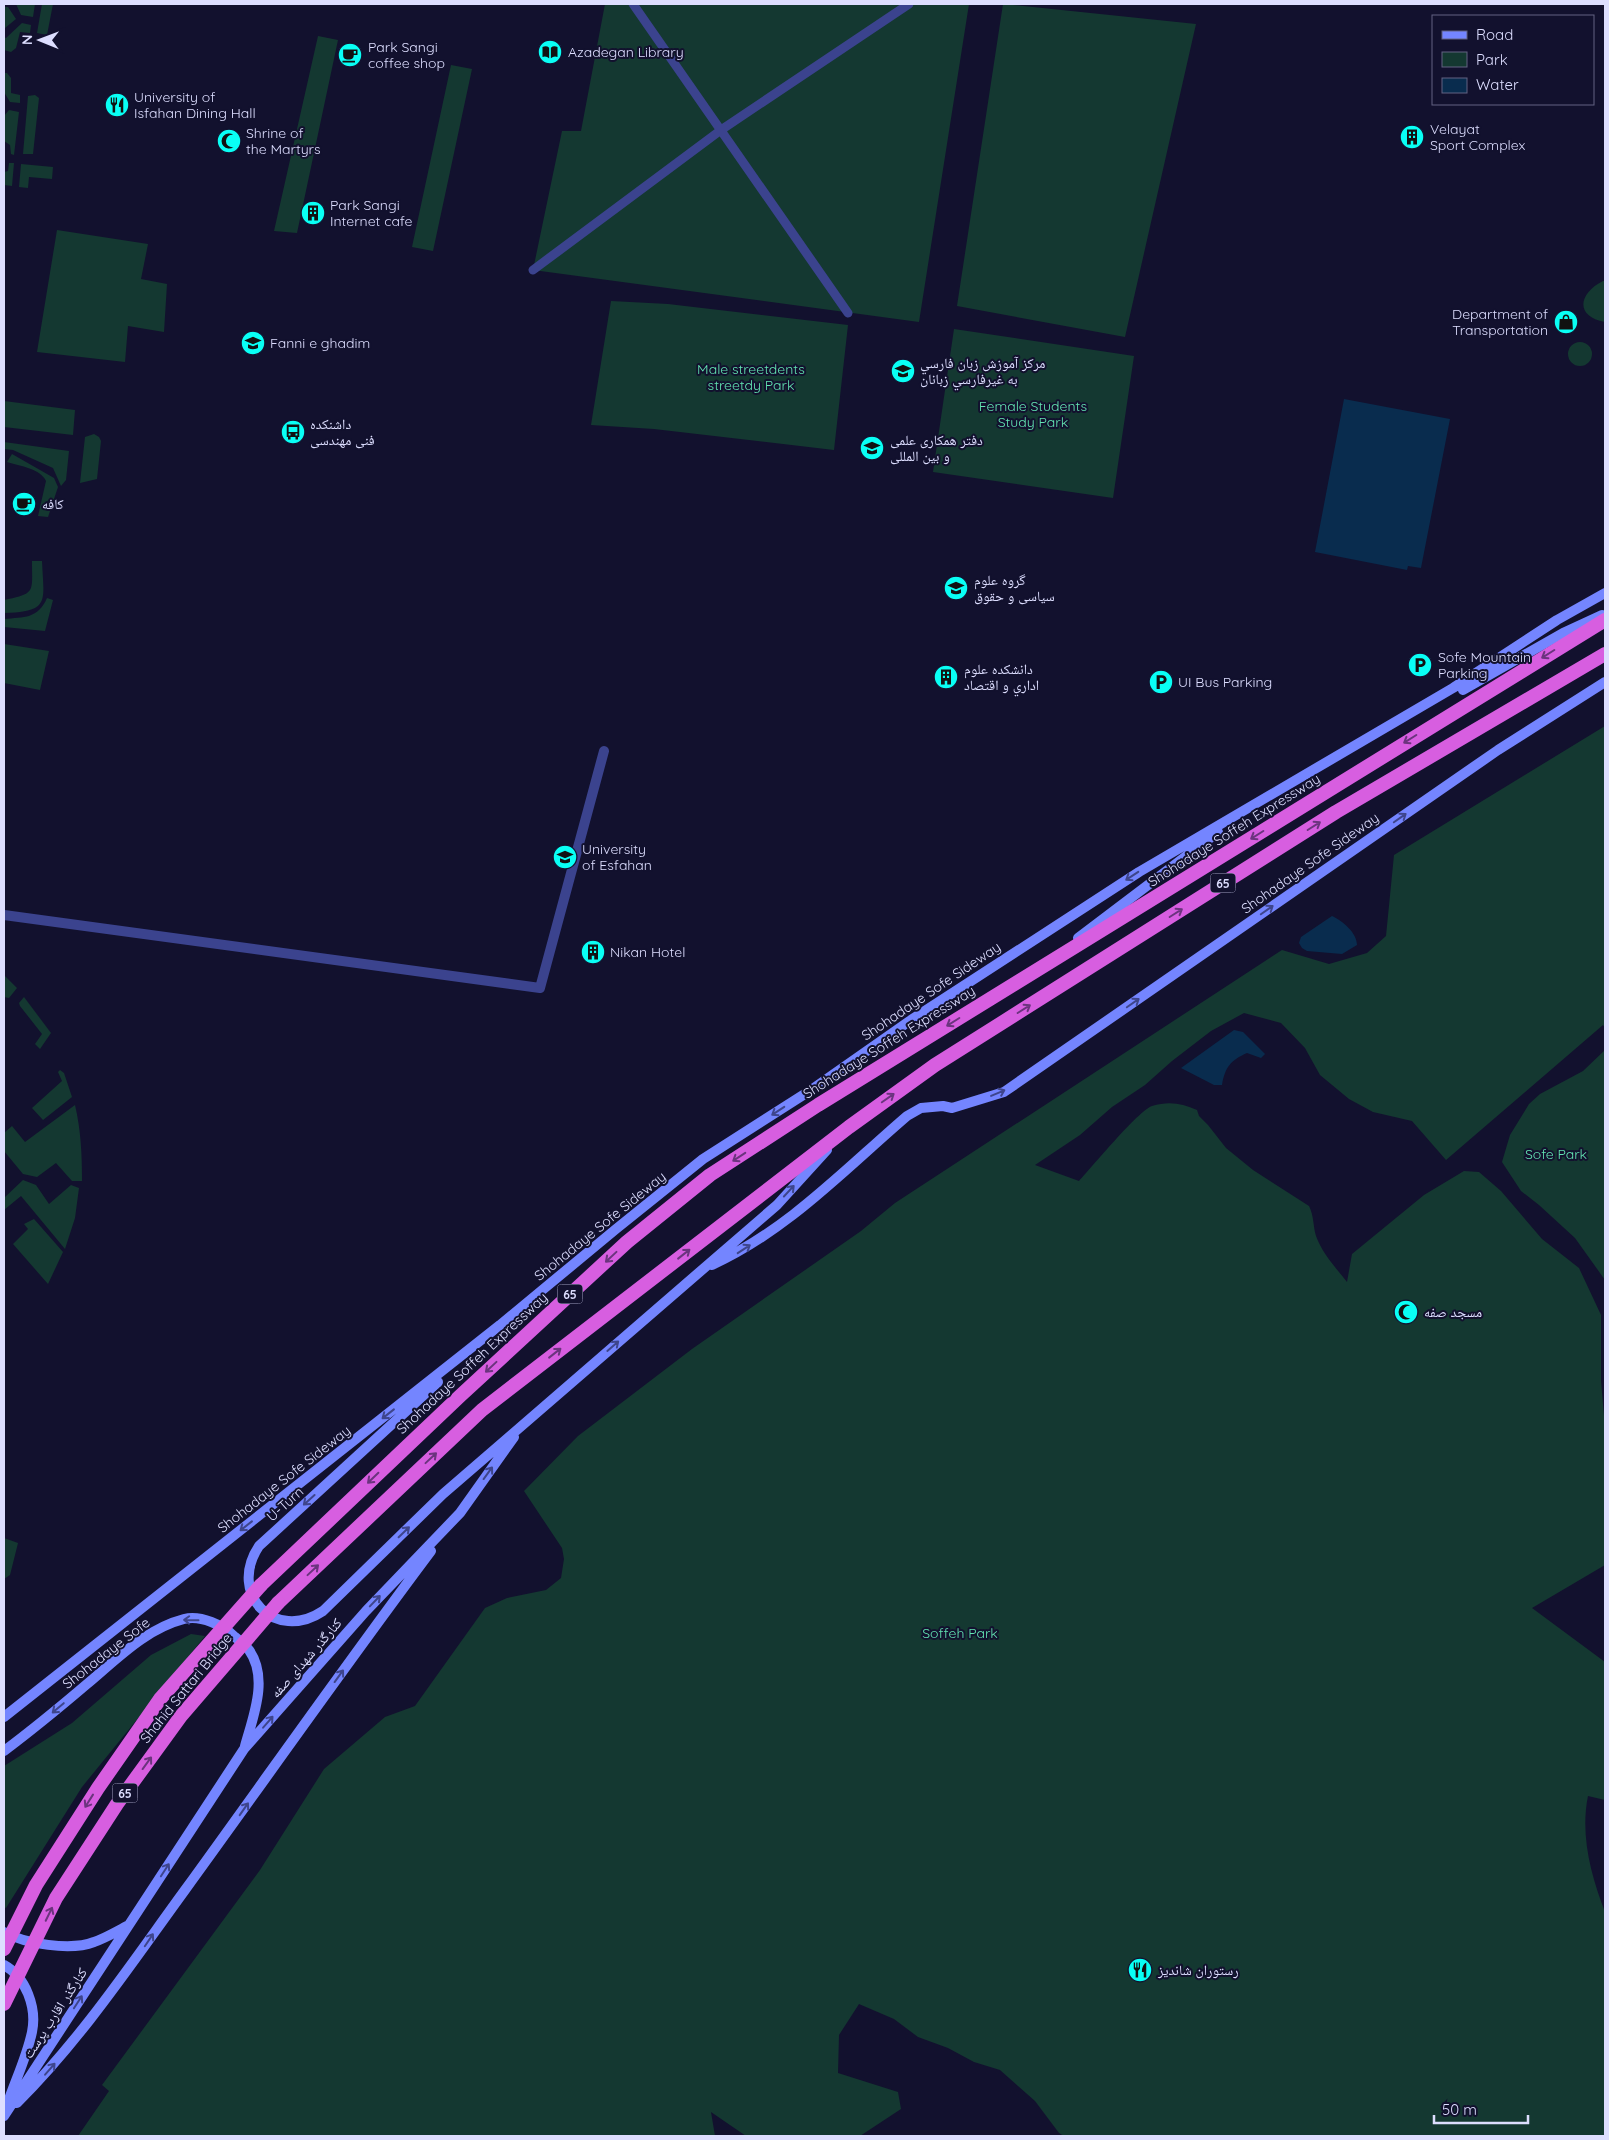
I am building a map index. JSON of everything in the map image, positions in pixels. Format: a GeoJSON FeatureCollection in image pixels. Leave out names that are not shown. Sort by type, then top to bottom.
{"type":"FeatureCollection","features":[{"type":"Feature","properties":{"kind":"highway","name":"Shohadaye Soffeh Expressway"},"geometry":{"type":"LineString","coordinates":[[261,1585],[467,1389],[627,1242],[710,1175],[1009,987],[1605,620]]}},
{"type":"Feature","properties":{"kind":"highway","name":"65"},"geometry":{"type":"LineString","coordinates":[[849,1126],[935,1065],[1336,812],[1605,654]]}},
{"type":"Feature","properties":{"kind":"highway","name":"Shahid Sattari Bridge"},"geometry":{"type":"LineString","coordinates":[[4,2004],[56,1898],[117,1804],[181,1716],[278,1604],[482,1410],[849,1126]]}},
{"type":"Feature","properties":{"kind":"highway","name":"Shahid Sattari Bridge"},"geometry":{"type":"LineString","coordinates":[[4,1949],[36,1885],[98,1788],[154,1707],[261,1585]]}},
{"type":"Feature","properties":{"kind":"main road"},"geometry":{"type":"LineString","coordinates":[[1009,987],[1106,918],[1250,808],[1452,688],[1557,620],[1605,593]]}},
{"type":"Feature","properties":{"kind":"main road"},"geometry":{"type":"LineString","coordinates":[[1269,797],[1381,738],[1563,633],[1605,614]]}},
{"type":"Feature","properties":{"kind":"main road","name":"Shohadaye Sofe Sideway"},"geometry":{"type":"LineString","coordinates":[[701,1270],[738,1253],[790,1218],[831,1185],[907,1116],[921,1108],[932,1106],[952,1108],[1004,1092],[1498,750],[1605,682]]}},
{"type":"Feature","properties":{"kind":"main road","name":"Shohadaye Sofe Sideway"},"geometry":{"type":"LineString","coordinates":[[4,1717],[500,1326],[703,1159],[811,1090],[911,1020],[1139,872],[1250,808]]}},
{"type":"Feature","properties":{"kind":"main road"},"geometry":{"type":"LineString","coordinates":[[523,1424],[777,1204],[849,1126]]}},
{"type":"Feature","properties":{"kind":"main road","name":"U-Turn"},"geometry":{"type":"LineString","coordinates":[[500,1326],[258,1546],[252,1556],[247,1578],[251,1594],[261,1609],[280,1620],[297,1622],[313,1617],[323,1611],[442,1494],[523,1424]]}},
{"type":"Feature","properties":{"kind":"main road","name":"کنارگذر شهدای صفه"},"geometry":{"type":"LineString","coordinates":[[129,1925],[244,1749],[366,1611],[460,1513],[523,1424]]}},
{"type":"Feature","properties":{"kind":"main road"},"geometry":{"type":"LineString","coordinates":[[4,2116],[49,2071],[124,1977],[378,1622],[460,1513]]}},
{"type":"Feature","properties":{"kind":"main road","name":"Shohadaye Sofe"},"geometry":{"type":"LineString","coordinates":[[4,1751],[41,1723],[135,1644],[159,1628],[186,1618],[211,1621],[230,1632],[249,1650],[257,1665],[259,1684],[257,1705],[244,1749]]}},
{"type":"Feature","properties":{"kind":"main road"},"geometry":{"type":"LineString","coordinates":[[4,1932],[12,1937],[65,1947],[92,1943],[129,1925]]}},
{"type":"Feature","properties":{"kind":"main road","name":"کنارگذر اقارب پرست"},"geometry":{"type":"LineString","coordinates":[[4,2116],[129,1925]]}},
{"type":"Feature","properties":{"kind":"main road"},"geometry":{"type":"LineString","coordinates":[[4,1965],[19,1977],[26,1989],[31,2002],[32,2031],[4,2116]]}},
{"type":"Feature","properties":{"kind":"street"},"geometry":{"type":"LineString","coordinates":[[633,4],[848,313]]}},
{"type":"Feature","properties":{"kind":"street"},"geometry":{"type":"LineString","coordinates":[[533,270],[722,130],[909,4]]}},
{"type":"Feature","properties":{"kind":"street"},"geometry":{"type":"LineString","coordinates":[[4,915],[540,988],[604,751]]}},
{"type":"Feature","properties":{"kind":"green space"},"geometry":{"type":"Polygon","coordinates":[[[16,4],[35,4],[33,17],[21,15],[16,4]]]}},
{"type":"Feature","properties":{"kind":"green space"},"geometry":{"type":"Polygon","coordinates":[[[42,4],[53,4],[47,35],[37,33],[42,4]]]}},
{"type":"Feature","properties":{"kind":"green space"},"geometry":{"type":"Polygon","coordinates":[[[605,4],[969,4],[919,322],[533,270],[562,131],[581,131],[605,4]]]}},
{"type":"Feature","properties":{"kind":"green space"},"geometry":{"type":"Polygon","coordinates":[[[1003,4],[1196,24],[1125,337],[957,306],[1003,4]]]}},
{"type":"Feature","properties":{"kind":"green space"},"geometry":{"type":"Polygon","coordinates":[[[4,7],[8,7],[16,19],[5,28],[4,7]]]}},
{"type":"Feature","properties":{"kind":"green space"},"geometry":{"type":"Polygon","coordinates":[[[22,23],[31,25],[30,33],[20,32],[16,48],[11,52],[4,50],[4,37],[6,38],[22,23]]]}},
{"type":"Feature","properties":{"kind":"green space"},"geometry":{"type":"Polygon","coordinates":[[[318,36],[338,40],[297,233],[274,231],[318,36]]]}},
{"type":"Feature","properties":{"kind":"green space"},"geometry":{"type":"Polygon","coordinates":[[[451,65],[472,69],[433,251],[412,247],[451,65]]]}},
{"type":"Feature","properties":{"kind":"green space"},"geometry":{"type":"Polygon","coordinates":[[[4,73],[7,73],[11,78],[11,93],[20,95],[20,103],[10,102],[4,92],[4,73]]]}},
{"type":"Feature","properties":{"kind":"green space"},"geometry":{"type":"Polygon","coordinates":[[[35,95],[39,98],[33,154],[23,154],[28,96],[35,95]]]}},
{"type":"Feature","properties":{"kind":"green space"},"geometry":{"type":"Polygon","coordinates":[[[9,110],[19,112],[14,155],[11,154],[10,145],[4,141],[4,116],[9,110]]]}},
{"type":"Feature","properties":{"kind":"green space"},"geometry":{"type":"Polygon","coordinates":[[[9,163],[14,163],[12,186],[4,185],[4,172],[8,171],[9,163]]]}},
{"type":"Feature","properties":{"kind":"green space"},"geometry":{"type":"Polygon","coordinates":[[[21,164],[53,167],[52,179],[29,177],[28,188],[19,187],[21,164]]]}},
{"type":"Feature","properties":{"kind":"green space"},"geometry":{"type":"Polygon","coordinates":[[[57,230],[148,244],[141,279],[167,284],[164,332],[128,326],[125,362],[37,352],[57,230]]]}},
{"type":"Feature","properties":{"kind":"green space"},"geometry":{"type":"Polygon","coordinates":[[[1605,281],[1605,322],[1588,315],[1584,310],[1583,304],[1589,292],[1605,281]]]}},
{"type":"Feature","properties":{"kind":"green space","name":"Male streetdents streetdy Park"},"geometry":{"type":"Polygon","coordinates":[[[611,301],[668,304],[848,325],[834,450],[654,429],[591,425],[611,301]]]}},
{"type":"Feature","properties":{"kind":"green space","name":"Female Students Study Park"},"geometry":{"type":"Polygon","coordinates":[[[954,329],[1134,356],[1113,498],[933,472],[954,329]]]}},
{"type":"Feature","properties":{"kind":"green space"},"geometry":{"type":"Polygon","coordinates":[[[1580,342],[1589,345],[1592,354],[1589,363],[1580,366],[1571,363],[1568,354],[1571,345],[1580,342]]]}},
{"type":"Feature","properties":{"kind":"green space"},"geometry":{"type":"Polygon","coordinates":[[[4,401],[75,410],[73,435],[4,427],[4,401]]]}},
{"type":"Feature","properties":{"kind":"green space"},"geometry":{"type":"Polygon","coordinates":[[[94,434],[101,441],[97,479],[80,483],[85,437],[94,434]]]}},
{"type":"Feature","properties":{"kind":"green space"},"geometry":{"type":"Polygon","coordinates":[[[4,442],[69,451],[66,480],[61,486],[53,468],[13,450],[4,449],[4,442]]]}},
{"type":"Feature","properties":{"kind":"green space"},"geometry":{"type":"Polygon","coordinates":[[[12,454],[54,478],[58,487],[48,517],[38,516],[46,481],[35,471],[7,462],[12,454]]]}},
{"type":"Feature","properties":{"kind":"green space"},"geometry":{"type":"Polygon","coordinates":[[[32,561],[42,561],[43,595],[41,602],[37,607],[30,610],[4,613],[4,600],[22,595],[30,590],[32,586],[32,561]]]}},
{"type":"Feature","properties":{"kind":"green space"},"geometry":{"type":"Polygon","coordinates":[[[47,598],[53,600],[45,631],[4,627],[4,619],[30,616],[39,610],[47,598]]]}},
{"type":"Feature","properties":{"kind":"green space"},"geometry":{"type":"Polygon","coordinates":[[[4,644],[49,651],[40,690],[4,683],[4,644]]]}},
{"type":"Feature","properties":{"kind":"green space","name":"Soffeh Park"},"geometry":{"type":"Polygon","coordinates":[[[1605,726],[1605,1028],[1603,1025],[1446,1160],[1412,1121],[1373,1112],[1349,1099],[1320,1075],[1305,1048],[1281,1023],[1244,1013],[1211,1031],[1145,1085],[1112,1107],[1080,1135],[1035,1165],[1079,1181],[1126,1128],[1145,1110],[1158,1104],[1180,1104],[1197,1110],[1199,1116],[1226,1148],[1253,1170],[1309,1206],[1316,1236],[1322,1248],[1347,1282],[1352,1254],[1424,1195],[1464,1171],[1479,1172],[1501,1191],[1542,1239],[1579,1268],[1601,1315],[1601,1381],[1605,1427],[1605,1565],[1532,1608],[1605,1662],[1605,1800],[1588,1796],[1585,1826],[1591,1870],[1605,1912],[1605,2136],[1064,2136],[1059,2133],[1035,2101],[1000,2070],[974,2062],[948,2048],[918,2037],[894,2019],[859,2004],[839,2035],[838,2073],[898,2092],[901,2109],[860,2136],[746,2136],[711,2112],[715,2136],[78,2136],[109,2091],[102,2085],[260,1870],[324,1769],[385,1717],[415,1706],[485,1608],[507,1598],[546,1590],[561,1578],[564,1559],[562,1548],[524,1491],[578,1436],[692,1349],[861,1231],[895,1203],[1282,950],[1329,964],[1367,953],[1386,936],[1394,855],[1605,726]]]}},
{"type":"Feature","properties":{"kind":"green space"},"geometry":{"type":"Polygon","coordinates":[[[4,975],[17,988],[9,998],[4,997],[4,975]]]}},
{"type":"Feature","properties":{"kind":"green space"},"geometry":{"type":"Polygon","coordinates":[[[24,997],[51,1033],[40,1049],[35,1044],[42,1034],[19,1003],[24,997]]]}},
{"type":"Feature","properties":{"kind":"green space","name":"Sofe Park"},"geometry":{"type":"Polygon","coordinates":[[[1605,1050],[1605,1280],[1575,1238],[1521,1191],[1502,1162],[1510,1135],[1529,1104],[1540,1094],[1583,1071],[1605,1050]]]}},
{"type":"Feature","properties":{"kind":"green space"},"geometry":{"type":"Polygon","coordinates":[[[60,1070],[64,1073],[72,1097],[43,1120],[32,1108],[62,1081],[58,1072],[60,1070]]]}},
{"type":"Feature","properties":{"kind":"green space"},"geometry":{"type":"Polygon","coordinates":[[[75,1105],[81,1143],[82,1181],[72,1181],[56,1163],[37,1177],[23,1174],[4,1151],[4,1133],[12,1126],[25,1142],[75,1105]]]}},
{"type":"Feature","properties":{"kind":"green space"},"geometry":{"type":"Polygon","coordinates":[[[23,1180],[36,1185],[49,1204],[71,1185],[79,1188],[75,1218],[65,1249],[21,1196],[4,1210],[4,1198],[23,1180]]]}},
{"type":"Feature","properties":{"kind":"green space"},"geometry":{"type":"Polygon","coordinates":[[[34,1219],[63,1252],[48,1284],[13,1244],[28,1229],[24,1224],[34,1219]]]}},
{"type":"Feature","properties":{"kind":"green space"},"geometry":{"type":"Polygon","coordinates":[[[4,1538],[18,1543],[10,1575],[4,1579],[4,1538]]]}},
{"type":"Feature","properties":{"kind":"green space"},"geometry":{"type":"Polygon","coordinates":[[[191,1634],[205,1636],[82,1787],[6,1908],[4,1907],[4,1766],[72,1723],[151,1655],[191,1634]]]}},
{"type":"Feature","properties":{"kind":"water"},"geometry":{"type":"Polygon","coordinates":[[[1344,399],[1450,419],[1421,568],[1408,566],[1407,570],[1315,552],[1344,399]]]}},
{"type":"Feature","properties":{"kind":"water"},"geometry":{"type":"Polygon","coordinates":[[[1332,916],[1349,928],[1355,936],[1357,945],[1342,954],[1307,951],[1302,948],[1299,943],[1301,937],[1332,916]]]}},
{"type":"Feature","properties":{"kind":"water"},"geometry":{"type":"Polygon","coordinates":[[[1234,1030],[1243,1032],[1265,1054],[1261,1058],[1247,1053],[1237,1058],[1227,1069],[1222,1085],[1214,1085],[1181,1068],[1234,1030]]]}},
{"type":"Feature","properties":{"kind":"place","name":"Azadegan Library"},"geometry":{"type":"Point","coordinates":[550,52]}},
{"type":"Feature","properties":{"kind":"place","name":"Park Sangi coffee shop"},"geometry":{"type":"Point","coordinates":[350,55]}},
{"type":"Feature","properties":{"kind":"place","name":"University of Isfahan Dining Hall"},"geometry":{"type":"Point","coordinates":[117,105]}},
{"type":"Feature","properties":{"kind":"place","name":"Velayat Sport Complex"},"geometry":{"type":"Point","coordinates":[1412,137]}},
{"type":"Feature","properties":{"kind":"place","name":"Shrine of the Martyrs"},"geometry":{"type":"Point","coordinates":[229,141]}},
{"type":"Feature","properties":{"kind":"place","name":"Park Sangi Internet cafe"},"geometry":{"type":"Point","coordinates":[313,213]}},
{"type":"Feature","properties":{"kind":"place","name":"Department of Transportation"},"geometry":{"type":"Point","coordinates":[1566,322]}},
{"type":"Feature","properties":{"kind":"place","name":"Fanni e ghadim"},"geometry":{"type":"Point","coordinates":[253,343]}},
{"type":"Feature","properties":{"kind":"place","name":"مرکز آموزش زبان فارسي به غيرفارسي زبانان"},"geometry":{"type":"Point","coordinates":[903,371]}},
{"type":"Feature","properties":{"kind":"place","name":"داشنکده فنی مهندسی"},"geometry":{"type":"Point","coordinates":[293,432]}},
{"type":"Feature","properties":{"kind":"place","name":"دفتر همکاری علمی و بین المللی"},"geometry":{"type":"Point","coordinates":[872,448]}},
{"type":"Feature","properties":{"kind":"place","name":"کافه"},"geometry":{"type":"Point","coordinates":[24,504]}},
{"type":"Feature","properties":{"kind":"place","name":"گروه علوم سیاسی و حقوق"},"geometry":{"type":"Point","coordinates":[956,588]}},
{"type":"Feature","properties":{"kind":"place","name":"Sofe Mountain Parking"},"geometry":{"type":"Point","coordinates":[1420,665]}},
{"type":"Feature","properties":{"kind":"place","name":"دانشکده علوم اداري و اقتصاد"},"geometry":{"type":"Point","coordinates":[946,677]}},
{"type":"Feature","properties":{"kind":"place","name":"UI Bus Parking"},"geometry":{"type":"Point","coordinates":[1161,682]}},
{"type":"Feature","properties":{"kind":"place","name":"University of Esfahan"},"geometry":{"type":"Point","coordinates":[565,857]}},
{"type":"Feature","properties":{"kind":"place","name":"Nikan Hotel"},"geometry":{"type":"Point","coordinates":[593,952]}},
{"type":"Feature","properties":{"kind":"place","name":"مسجد صفه"},"geometry":{"type":"Point","coordinates":[1406,1312]}},
{"type":"Feature","properties":{"kind":"place","name":"رستوران شاندیز"},"geometry":{"type":"Point","coordinates":[1140,1970]}}]}
